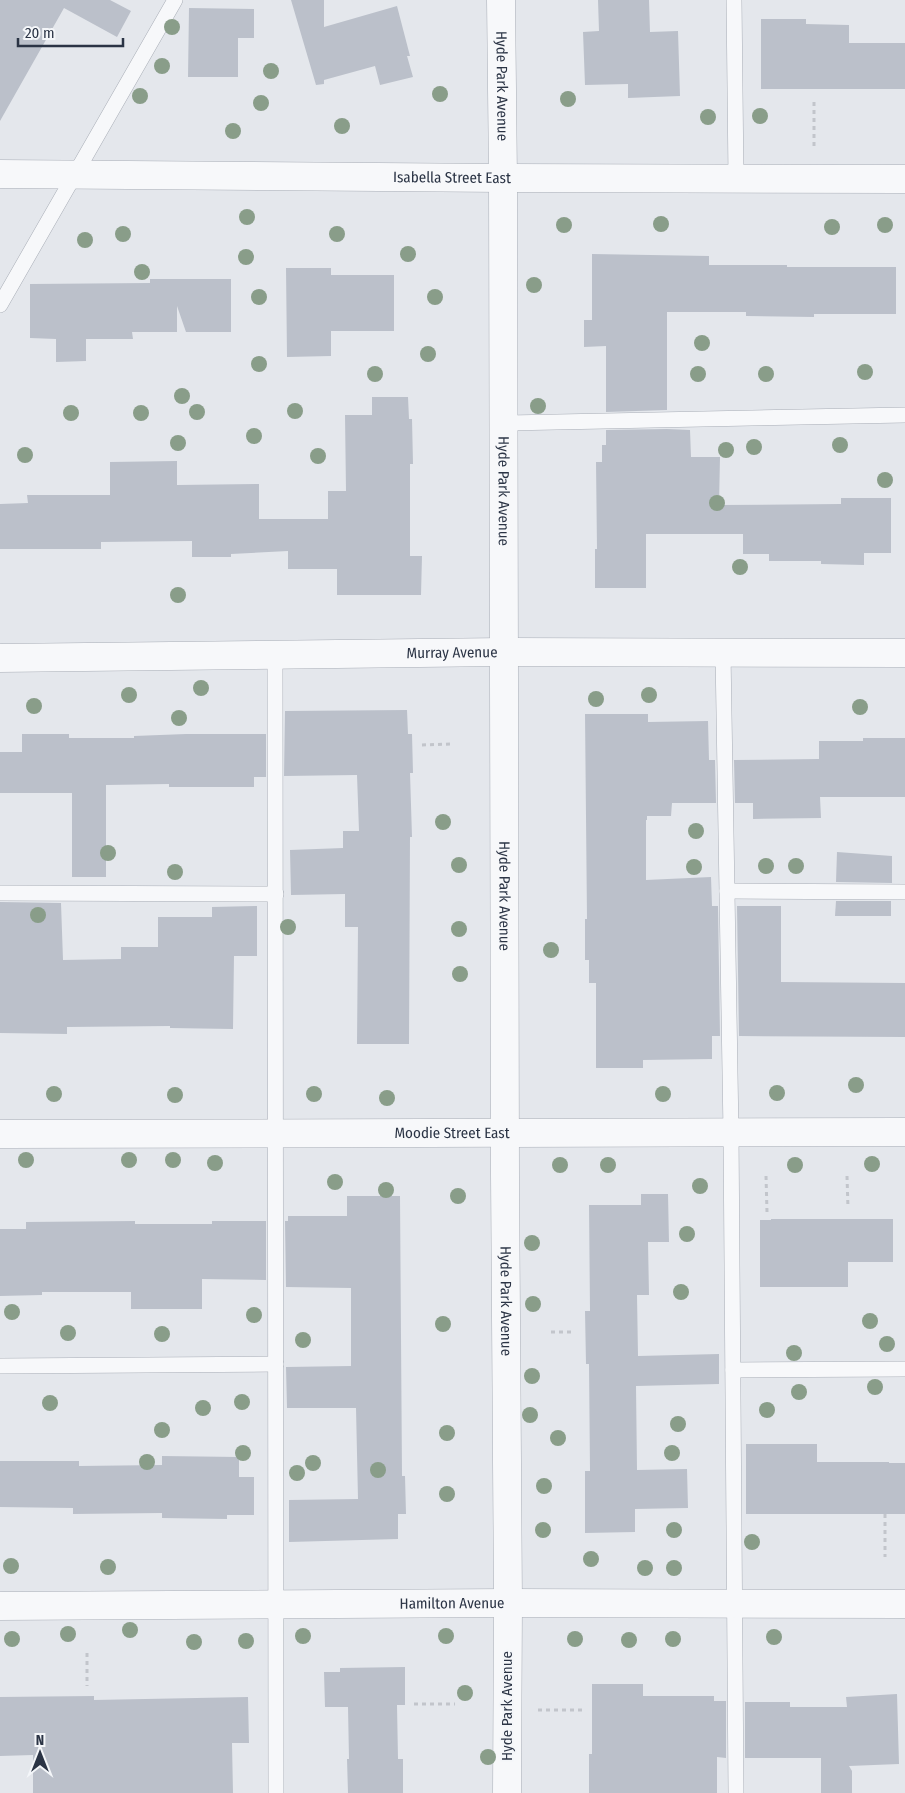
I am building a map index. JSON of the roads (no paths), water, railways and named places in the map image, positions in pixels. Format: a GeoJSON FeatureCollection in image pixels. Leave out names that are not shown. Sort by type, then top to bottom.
{"type":"FeatureCollection","features":[{"type":"Feature","properties":{"kind":"street","name":"Hyde Park Avenue"},"geometry":{"type":"LineString","coordinates":[[501,0],[503,178],[504,1133],[508,1603],[507,1793]]}},
{"type":"Feature","properties":{"kind":"street","name":"Isabella Street East"},"geometry":{"type":"LineString","coordinates":[[0,174],[905,179]]}},
{"type":"Feature","properties":{"kind":"street","name":"Murray Avenue"},"geometry":{"type":"LineString","coordinates":[[0,658],[503,652],[905,653]]}},
{"type":"Feature","properties":{"kind":"street","name":"Moodie Street East"},"geometry":{"type":"LineString","coordinates":[[0,1134],[905,1132]]}},
{"type":"Feature","properties":{"kind":"street","name":"Hamilton Avenue"},"geometry":{"type":"LineString","coordinates":[[0,1606],[508,1603],[905,1604]]}},
{"type":"Feature","properties":{"kind":"lane"},"geometry":{"type":"LineString","coordinates":[[0,304],[175,0]]}},
{"type":"Feature","properties":{"kind":"lane"},"geometry":{"type":"LineString","coordinates":[[734,0],[736,178]]}},
{"type":"Feature","properties":{"kind":"lane"},"geometry":{"type":"LineString","coordinates":[[502,423],[905,415]]}},
{"type":"Feature","properties":{"kind":"lane"},"geometry":{"type":"LineString","coordinates":[[723,652],[731,1132],[736,1793]]}},
{"type":"Feature","properties":{"kind":"lane"},"geometry":{"type":"LineString","coordinates":[[275,655],[276,1793]]}},
{"type":"Feature","properties":{"kind":"lane"},"geometry":{"type":"LineString","coordinates":[[727,891],[905,892]]}},
{"type":"Feature","properties":{"kind":"lane"},"geometry":{"type":"LineString","coordinates":[[0,893],[276,894]]}},
{"type":"Feature","properties":{"kind":"lane"},"geometry":{"type":"LineString","coordinates":[[0,1366],[276,1364]]}},
{"type":"Feature","properties":{"kind":"lane"},"geometry":{"type":"LineString","coordinates":[[733,1370],[905,1369]]}}]}
